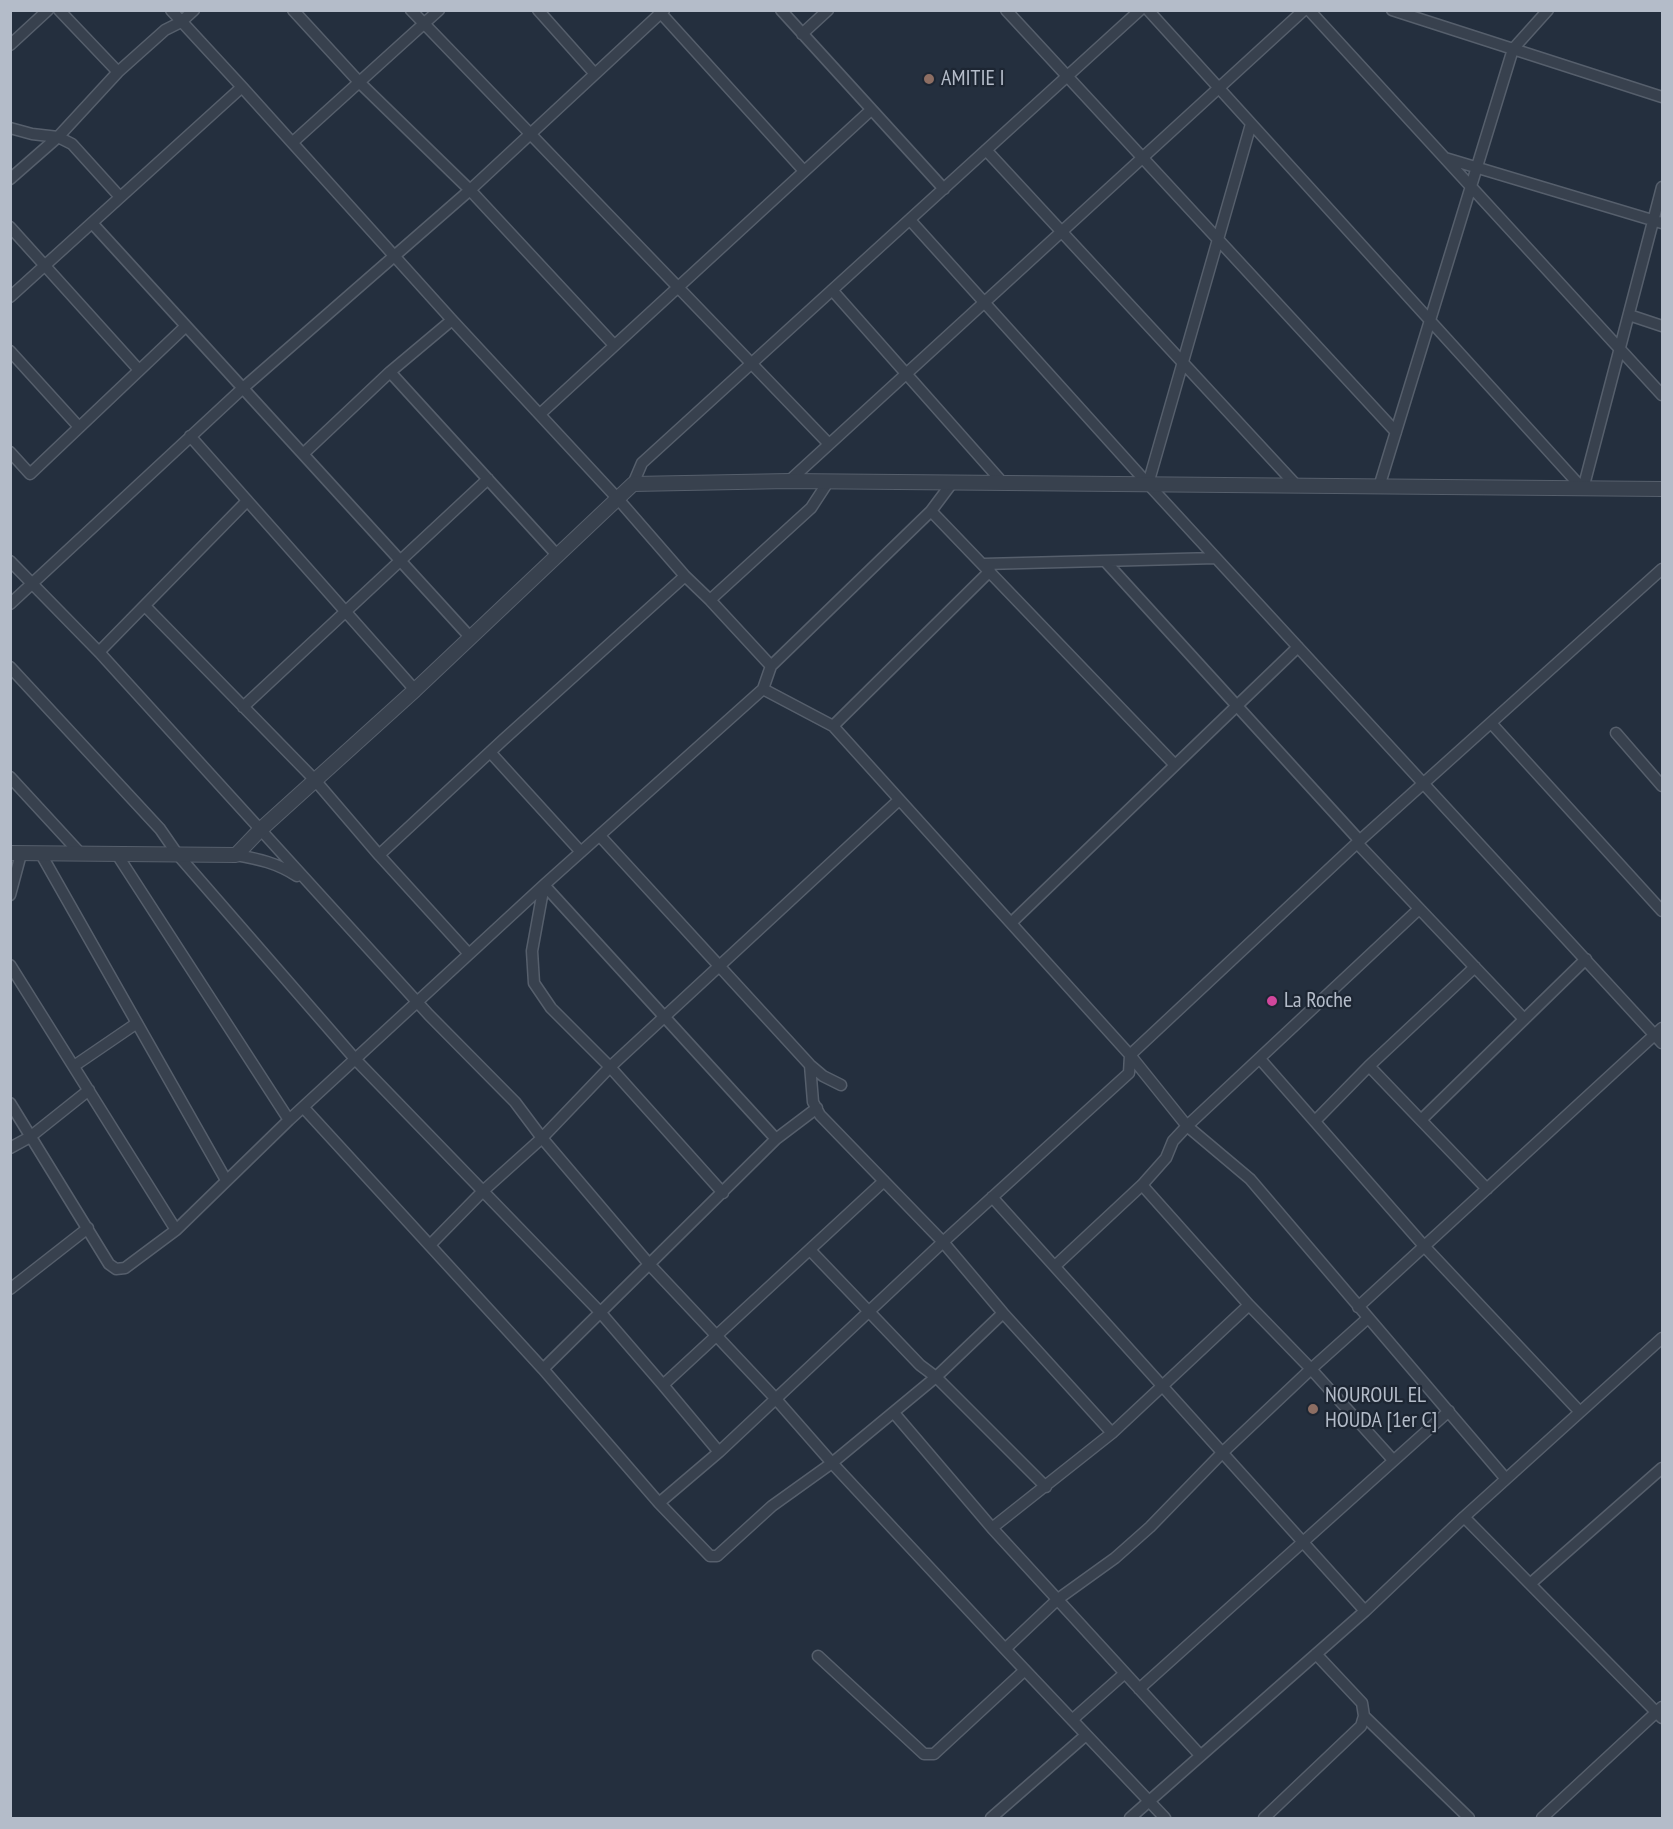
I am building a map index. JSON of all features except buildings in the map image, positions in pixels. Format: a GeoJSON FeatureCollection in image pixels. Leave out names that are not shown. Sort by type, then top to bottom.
{"type":"FeatureCollection","features":[{"type":"Feature","properties":{"kind":"street"},"geometry":{"type":"LineString","coordinates":[[10,45],[48,10]]}},
{"type":"Feature","properties":{"kind":"street"},"geometry":{"type":"LineString","coordinates":[[59,10],[118,72]]}},
{"type":"Feature","properties":{"kind":"street"},"geometry":{"type":"LineString","coordinates":[[171,10],[686,576],[771,666]]}},
{"type":"Feature","properties":{"kind":"street"},"geometry":{"type":"LineString","coordinates":[[10,179],[58,137],[118,72],[165,30],[181,22],[194,10]]}},
{"type":"Feature","properties":{"kind":"street"},"geometry":{"type":"LineString","coordinates":[[293,10],[360,83],[470,190],[614,345]]}},
{"type":"Feature","properties":{"kind":"street"},"geometry":{"type":"LineString","coordinates":[[411,10],[829,444]]}},
{"type":"Feature","properties":{"kind":"street"},"geometry":{"type":"LineString","coordinates":[[293,142],[440,10]]}},
{"type":"Feature","properties":{"kind":"street"},"geometry":{"type":"LineString","coordinates":[[538,10],[595,74]]}},
{"type":"Feature","properties":{"kind":"street"},"geometry":{"type":"LineString","coordinates":[[781,10],[944,189]]}},
{"type":"Feature","properties":{"kind":"street"},"geometry":{"type":"LineString","coordinates":[[802,34],[828,10]]}},
{"type":"Feature","properties":{"kind":"street"},"geometry":{"type":"LineString","coordinates":[[1006,10],[1396,432]]}},
{"type":"Feature","properties":{"kind":"street"},"geometry":{"type":"LineString","coordinates":[[236,855],[314,779],[415,690],[618,499],[633,484],[642,463],[1140,10]]}},
{"type":"Feature","properties":{"kind":"street"},"geometry":{"type":"LineString","coordinates":[[1148,10],[1583,489]]}},
{"type":"Feature","properties":{"kind":"street"},"geometry":{"type":"LineString","coordinates":[[789,481],[1304,10]]}},
{"type":"Feature","properties":{"kind":"street"},"geometry":{"type":"LineString","coordinates":[[1309,10],[1662,395]]}},
{"type":"Feature","properties":{"kind":"street"},"geometry":{"type":"LineString","coordinates":[[1392,10],[1662,97]]}},
{"type":"Feature","properties":{"kind":"street"},"geometry":{"type":"LineString","coordinates":[[1380,487],[1512,49],[1548,10]]}},
{"type":"Feature","properties":{"kind":"street"},"geometry":{"type":"LineString","coordinates":[[10,604],[190,436],[470,190],[661,12],[804,171]]}},
{"type":"Feature","properties":{"kind":"street"},"geometry":{"type":"LineString","coordinates":[[10,297],[242,87]]}},
{"type":"Feature","properties":{"kind":"street"},"geometry":{"type":"LineString","coordinates":[[540,414],[871,110]]}},
{"type":"Feature","properties":{"kind":"street"},"geometry":{"type":"LineString","coordinates":[[1148,484],[1251,124]]}},
{"type":"Feature","properties":{"kind":"street"},"geometry":{"type":"LineString","coordinates":[[10,128],[32,134],[58,137],[72,144],[120,197]]}},
{"type":"Feature","properties":{"kind":"street"},"geometry":{"type":"LineString","coordinates":[[986,150],[1297,486]]}},
{"type":"Feature","properties":{"kind":"street"},"geometry":{"type":"LineString","coordinates":[[1444,158],[1658,222]]}},
{"type":"Feature","properties":{"kind":"street"},"geometry":{"type":"LineString","coordinates":[[1583,489],[1629,315],[1658,222],[1662,187]]}},
{"type":"Feature","properties":{"kind":"street"},"geometry":{"type":"LineString","coordinates":[[910,220],[1216,558],[1586,959],[1660,1035],[1358,1307]]}},
{"type":"Feature","properties":{"kind":"street"},"geometry":{"type":"LineString","coordinates":[[92,223],[470,637]]}},
{"type":"Feature","properties":{"kind":"street"},"geometry":{"type":"LineString","coordinates":[[10,227],[139,370]]}},
{"type":"Feature","properties":{"kind":"street"},"geometry":{"type":"LineString","coordinates":[[832,290],[1003,483]]}},
{"type":"Feature","properties":{"kind":"street"},"geometry":{"type":"LineString","coordinates":[[1629,315],[1662,326]]}},
{"type":"Feature","properties":{"kind":"street"},"geometry":{"type":"LineString","coordinates":[[303,454],[390,372],[452,320]]}},
{"type":"Feature","properties":{"kind":"street"},"geometry":{"type":"LineString","coordinates":[[10,452],[30,474],[186,326]]}},
{"type":"Feature","properties":{"kind":"street"},"geometry":{"type":"LineString","coordinates":[[10,351],[79,427]]}},
{"type":"Feature","properties":{"kind":"street"},"geometry":{"type":"LineString","coordinates":[[390,372],[557,555]]}},
{"type":"Feature","properties":{"kind":"street"},"geometry":{"type":"LineString","coordinates":[[190,436],[415,690]]}},
{"type":"Feature","properties":{"kind":"street"},"geometry":{"type":"LineString","coordinates":[[243,707],[488,479]]}},
{"type":"Feature","properties":{"kind":"street"},"geometry":{"type":"LineString","coordinates":[[633,484],[789,481],[1662,489]]}},
{"type":"Feature","properties":{"kind":"street"},"geometry":{"type":"LineString","coordinates":[[710,600],[811,508],[828,482]]}},
{"type":"Feature","properties":{"kind":"street"},"geometry":{"type":"LineString","coordinates":[[10,1103],[109,1264],[121,1270],[176,1230],[289,1120],[544,885],[764,689],[771,666],[931,511],[952,483]]}},
{"type":"Feature","properties":{"kind":"street"},"geometry":{"type":"LineString","coordinates":[[99,652],[247,501]]}},
{"type":"Feature","properties":{"kind":"street"},"geometry":{"type":"LineString","coordinates":[[931,511],[1175,765]]}},
{"type":"Feature","properties":{"kind":"street"},"geometry":{"type":"LineString","coordinates":[[833,726],[987,568],[1105,561],[1216,558]]}},
{"type":"Feature","properties":{"kind":"street"},"geometry":{"type":"LineString","coordinates":[[10,561],[99,652],[417,1002],[515,1102],[542,1138],[650,1264],[1024,1670],[1165,1818]]}},
{"type":"Feature","properties":{"kind":"street"},"geometry":{"type":"LineString","coordinates":[[1105,561],[1419,909],[1524,1019]]}},
{"type":"Feature","properties":{"kind":"street"},"geometry":{"type":"LineString","coordinates":[[659,1503],[719,1452],[943,1242],[1129,1073],[1130,1054],[1359,842],[1662,569]]}},
{"type":"Feature","properties":{"kind":"street"},"geometry":{"type":"LineString","coordinates":[[380,855],[490,752],[686,576]]}},
{"type":"Feature","properties":{"kind":"street"},"geometry":{"type":"LineString","coordinates":[[145,606],[314,779],[470,954]]}},
{"type":"Feature","properties":{"kind":"street"},"geometry":{"type":"LineString","coordinates":[[1011,923],[1298,647]]}},
{"type":"Feature","properties":{"kind":"street"},"geometry":{"type":"LineString","coordinates":[[10,667],[160,829],[178,855],[356,1060],[600,1312],[719,1452]]}},
{"type":"Feature","properties":{"kind":"street"},"geometry":{"type":"LineString","coordinates":[[764,689],[833,726],[1130,1054],[1187,1126],[1250,1179],[1506,1479]]}},
{"type":"Feature","properties":{"kind":"street"},"geometry":{"type":"LineString","coordinates":[[1491,723],[1662,911]]}},
{"type":"Feature","properties":{"kind":"street"},"geometry":{"type":"LineString","coordinates":[[1616,733],[1662,786]]}},
{"type":"Feature","properties":{"kind":"street"},"geometry":{"type":"LineString","coordinates":[[490,752],[581,852]]}},
{"type":"Feature","properties":{"kind":"street"},"geometry":{"type":"LineString","coordinates":[[10,777],[80,854]]}},
{"type":"Feature","properties":{"kind":"street"},"geometry":{"type":"LineString","coordinates":[[429,1245],[483,1191],[542,1138],[610,1067],[899,800]]}},
{"type":"Feature","properties":{"kind":"street"},"geometry":{"type":"LineString","coordinates":[[600,836],[810,1065],[822,1076],[841,1085]]}},
{"type":"Feature","properties":{"kind":"street"},"geometry":{"type":"LineString","coordinates":[[10,895],[16,854],[236,855],[262,859],[285,868],[310,885]]}},
{"type":"Feature","properties":{"kind":"street"},"geometry":{"type":"LineString","coordinates":[[41,854],[226,1180]]}},
{"type":"Feature","properties":{"kind":"street"},"geometry":{"type":"LineString","coordinates":[[118,855],[289,1120]]}},
{"type":"Feature","properties":{"kind":"street"},"geometry":{"type":"LineString","coordinates":[[544,885],[776,1139]]}},
{"type":"Feature","properties":{"kind":"street"},"geometry":{"type":"LineString","coordinates":[[544,885],[532,951],[534,983],[551,1008],[610,1067],[723,1193]]}},
{"type":"Feature","properties":{"kind":"street"},"geometry":{"type":"LineString","coordinates":[[1055,1266],[1142,1185],[1166,1158],[1173,1142],[1187,1126],[1419,909]]}},
{"type":"Feature","properties":{"kind":"street"},"geometry":{"type":"LineString","coordinates":[[1421,1120],[1586,959]]}},
{"type":"Feature","properties":{"kind":"street"},"geometry":{"type":"LineString","coordinates":[[10,965],[176,1230]]}},
{"type":"Feature","properties":{"kind":"street"},"geometry":{"type":"LineString","coordinates":[[1316,1120],[1369,1066],[1475,967]]}},
{"type":"Feature","properties":{"kind":"street"},"geometry":{"type":"LineString","coordinates":[[74,1066],[137,1023]]}},
{"type":"Feature","properties":{"kind":"street"},"geometry":{"type":"LineString","coordinates":[[1260,1059],[1316,1120],[1424,1246],[1580,1413]]}},
{"type":"Feature","properties":{"kind":"street"},"geometry":{"type":"LineString","coordinates":[[810,1065],[813,1102],[820,1114],[943,1242],[1003,1313],[1112,1433]]}},
{"type":"Feature","properties":{"kind":"street"},"geometry":{"type":"LineString","coordinates":[[1369,1066],[1487,1189]]}},
{"type":"Feature","properties":{"kind":"street"},"geometry":{"type":"LineString","coordinates":[[10,1148],[30,1137],[89,1090]]}},
{"type":"Feature","properties":{"kind":"street"},"geometry":{"type":"LineString","coordinates":[[303,1107],[543,1369],[659,1503],[710,1556],[717,1556],[772,1506],[832,1463],[894,1413],[936,1377],[1003,1313]]}},
{"type":"Feature","properties":{"kind":"street"},"geometry":{"type":"LineString","coordinates":[[543,1369],[776,1139],[817,1108]]}},
{"type":"Feature","properties":{"kind":"street"},"geometry":{"type":"LineString","coordinates":[[663,1385],[884,1181]]}},
{"type":"Feature","properties":{"kind":"street"},"geometry":{"type":"LineString","coordinates":[[1142,1185],[1249,1305],[1311,1369],[1393,1460]]}},
{"type":"Feature","properties":{"kind":"street"},"geometry":{"type":"LineString","coordinates":[[992,1197],[1365,1611]]}},
{"type":"Feature","properties":{"kind":"street"},"geometry":{"type":"LineString","coordinates":[[10,1289],[88,1228]]}},
{"type":"Feature","properties":{"kind":"street"},"geometry":{"type":"LineString","coordinates":[[810,1250],[868,1313],[1046,1487]]}},
{"type":"Feature","properties":{"kind":"street"},"geometry":{"type":"LineString","coordinates":[[992,1528],[1112,1433],[1249,1305]]}},
{"type":"Feature","properties":{"kind":"street"},"geometry":{"type":"LineString","coordinates":[[1005,1649],[1058,1599],[1115,1558],[1149,1527],[1222,1453],[1368,1318]]}},
{"type":"Feature","properties":{"kind":"street"},"geometry":{"type":"LineString","coordinates":[[1130,1818],[1365,1611],[1464,1517],[1662,1338]]}},
{"type":"Feature","properties":{"kind":"street"},"geometry":{"type":"LineString","coordinates":[[1139,1689],[1449,1411]]}},
{"type":"Feature","properties":{"kind":"street"},"geometry":{"type":"LineString","coordinates":[[894,1413],[992,1528],[1200,1755]]}},
{"type":"Feature","properties":{"kind":"street"},"geometry":{"type":"LineString","coordinates":[[1530,1584],[1662,1468]]}},
{"type":"Feature","properties":{"kind":"street"},"geometry":{"type":"LineString","coordinates":[[1464,1517],[1661,1713],[1542,1818]]}},
{"type":"Feature","properties":{"kind":"street"},"geometry":{"type":"LineString","coordinates":[[1264,1818],[1361,1726],[1364,1716],[1362,1703],[1316,1654]]}},
{"type":"Feature","properties":{"kind":"street"},"geometry":{"type":"LineString","coordinates":[[819,1656],[924,1754],[934,1754],[1024,1670]]}},
{"type":"Feature","properties":{"kind":"street"},"geometry":{"type":"LineString","coordinates":[[1072,1720],[1125,1673]]}},
{"type":"Feature","properties":{"kind":"street"},"geometry":{"type":"LineString","coordinates":[[1364,1716],[1469,1818]]}},
{"type":"Feature","properties":{"kind":"street"},"geometry":{"type":"LineString","coordinates":[[991,1818],[1086,1735]]}},
{"type":"Feature","properties":{"kind":"place","name":"AMITIE I"},"geometry":{"type":"Point","coordinates":[929,79]}},
{"type":"Feature","properties":{"kind":"place","name":"La Roche"},"geometry":{"type":"Point","coordinates":[1272,1001]}},
{"type":"Feature","properties":{"kind":"place","name":"NOUROUL EL HOUDA [1er C]"},"geometry":{"type":"Point","coordinates":[1313,1409]}}]}
